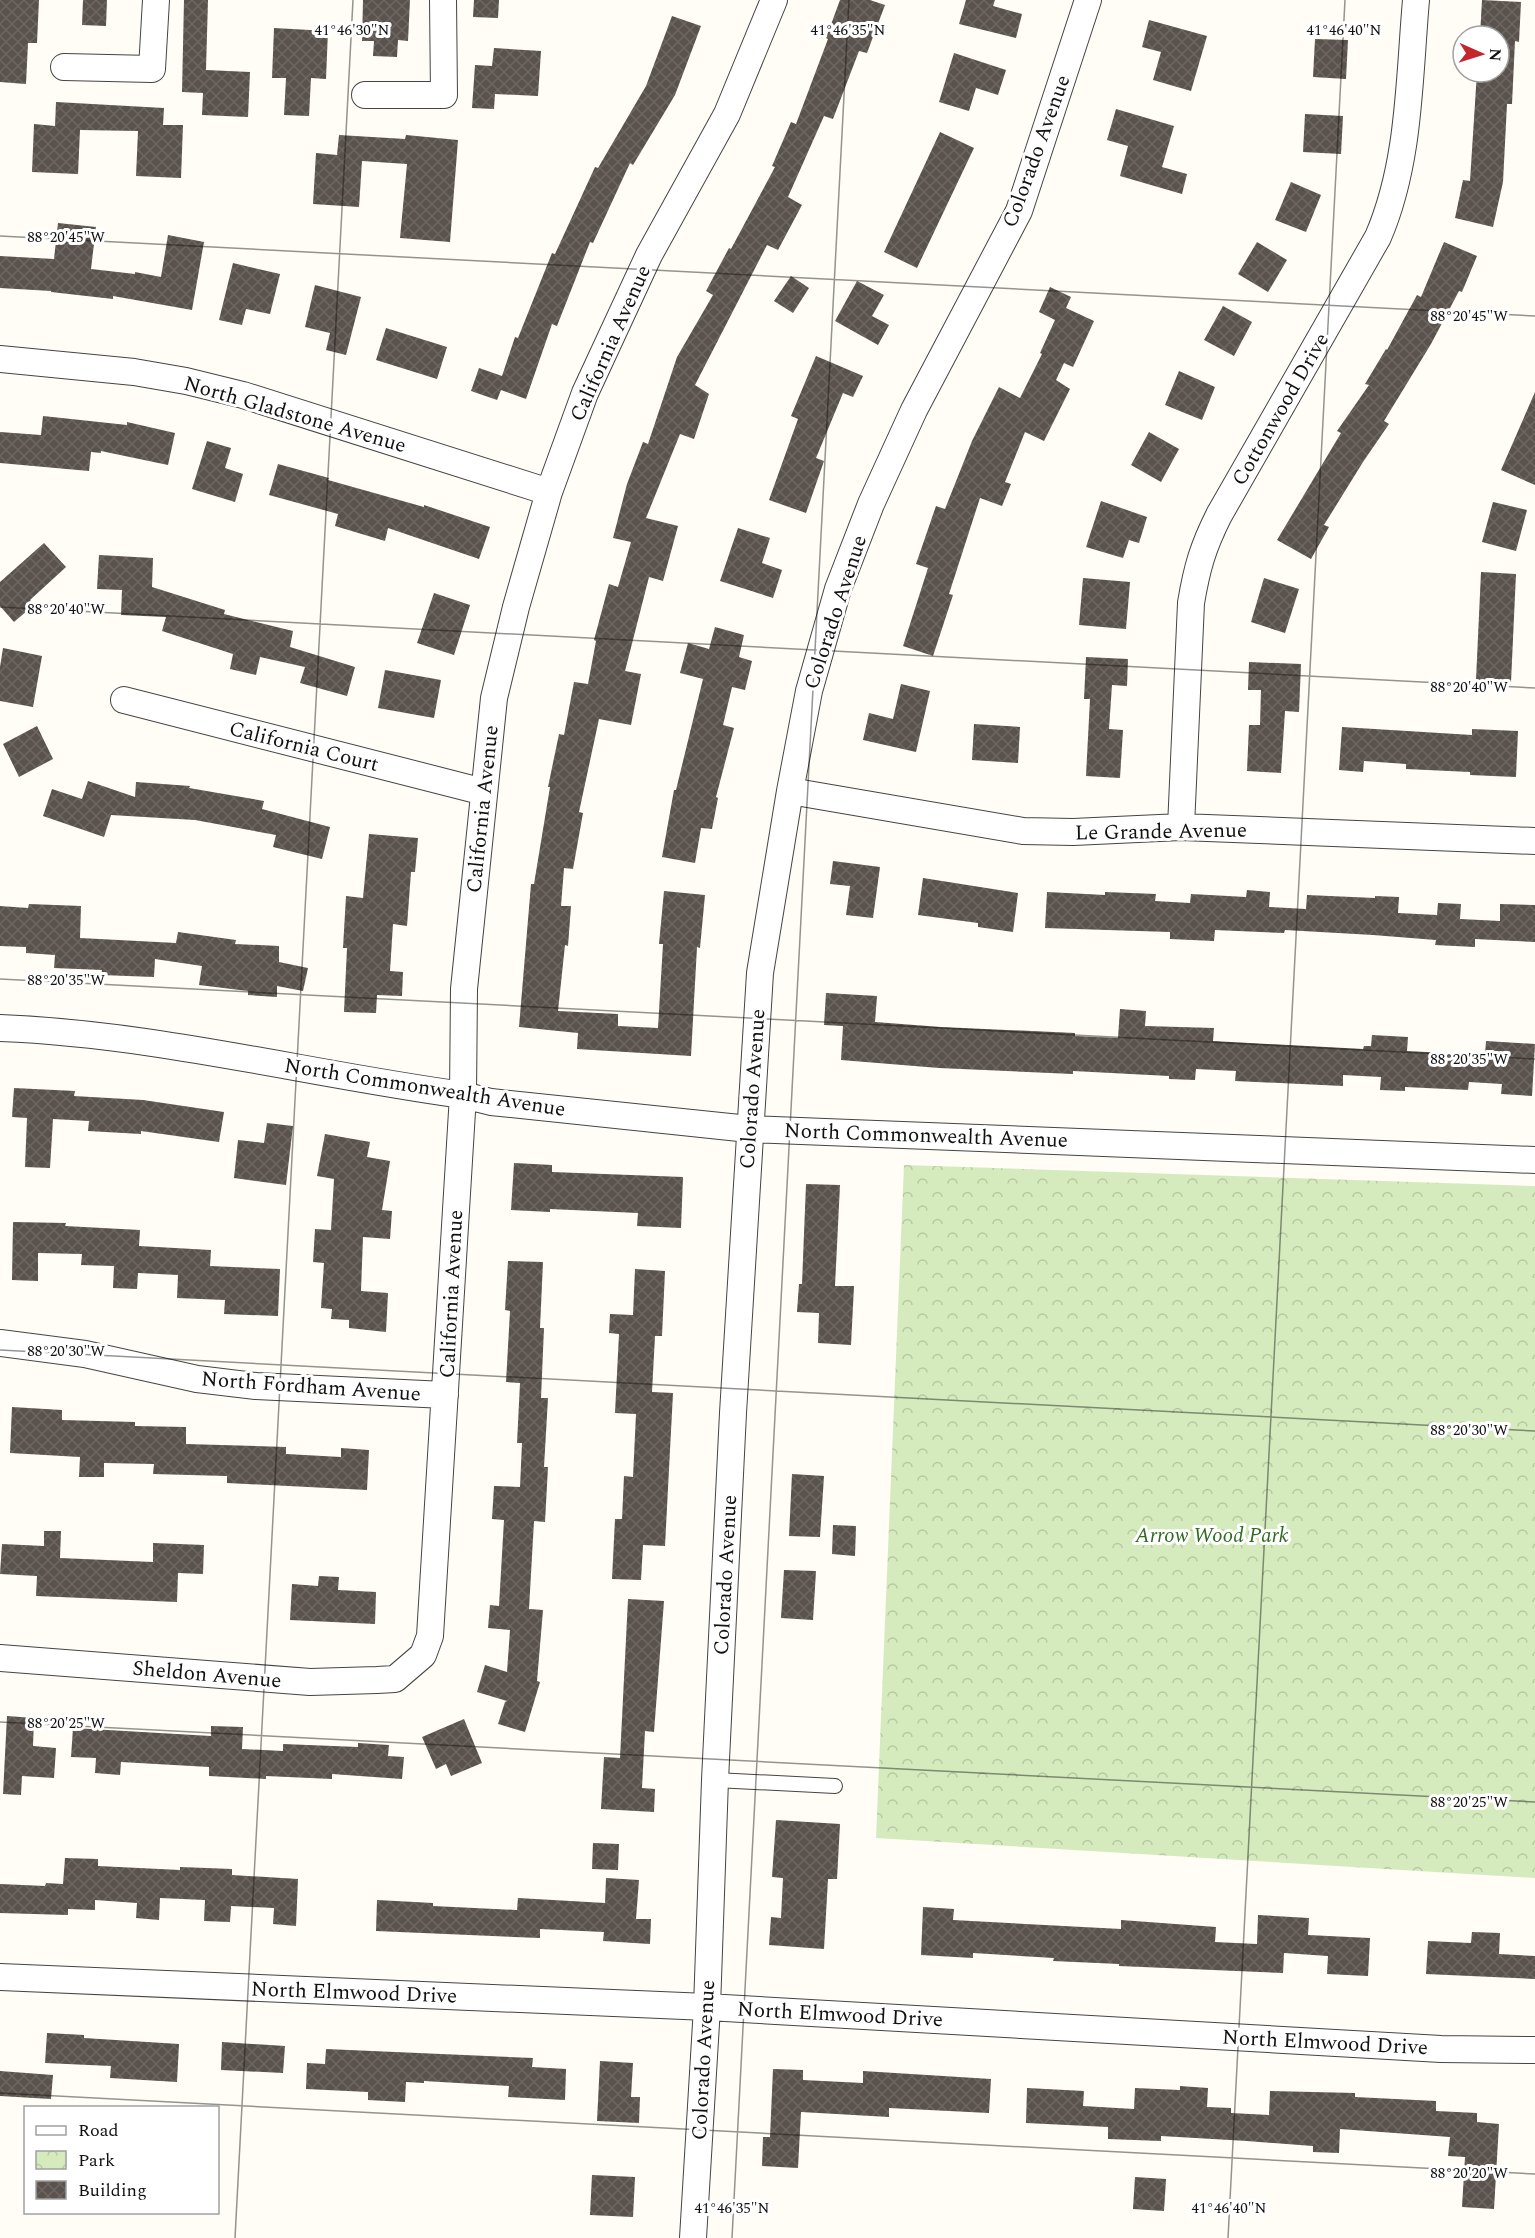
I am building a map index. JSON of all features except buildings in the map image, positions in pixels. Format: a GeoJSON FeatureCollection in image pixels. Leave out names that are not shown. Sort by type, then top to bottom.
{"type":"FeatureCollection","features":[{"type":"Feature","properties":{"kind":"street"},"geometry":{"type":"LineString","coordinates":[[64,67],[152,69],[156,0]]}},
{"type":"Feature","properties":{"kind":"street"},"geometry":{"type":"LineString","coordinates":[[365,95],[444,95],[443,0]]}},
{"type":"Feature","properties":{"kind":"street","name":"California Avenue"},"geometry":{"type":"LineString","coordinates":[[410,1667],[423,1656],[430,1636],[464,1095],[464,989],[494,699],[516,607],[549,492],[585,393],[649,255],[727,114],[774,0]]}},
{"type":"Feature","properties":{"kind":"street","name":"Colorado Avenue"},"geometry":{"type":"LineString","coordinates":[[693,2238],[707,2007],[715,1780],[749,1129],[760,974],[790,791],[809,691],[838,589],[871,504],[914,410],[1019,211],[1088,0]]}},
{"type":"Feature","properties":{"kind":"street","name":"Cottonwood Drive"},"geometry":{"type":"LineString","coordinates":[[1181,827],[1191,603],[1197,569],[1204,546],[1219,515],[1378,237],[1389,211],[1403,149],[1416,0]]}},
{"type":"Feature","properties":{"kind":"street","name":"North Gladstone Avenue"},"geometry":{"type":"LineString","coordinates":[[0,359],[134,372],[243,394],[549,492]]}},
{"type":"Feature","properties":{"kind":"street","name":"California Court"},"geometry":{"type":"LineString","coordinates":[[124,700],[484,792]]}},
{"type":"Feature","properties":{"kind":"street","name":"Le Grande Avenue"},"geometry":{"type":"LineString","coordinates":[[790,791],[1023,831],[1073,832],[1181,827],[1535,841]]}},
{"type":"Feature","properties":{"kind":"street","name":"North Commonwealth Avenue"},"geometry":{"type":"LineString","coordinates":[[0,1028],[49,1030],[172,1046],[464,1095],[491,1102],[749,1129],[1535,1160]]}},
{"type":"Feature","properties":{"kind":"street","name":"North Fordham Avenue"},"geometry":{"type":"LineString","coordinates":[[0,1343],[85,1354],[197,1379],[445,1395]]}},
{"type":"Feature","properties":{"kind":"street","name":"Sheldon Avenue"},"geometry":{"type":"LineString","coordinates":[[0,1658],[310,1682],[395,1679],[410,1667]]}},
{"type":"Feature","properties":{"kind":"street","name":"North Elmwood Drive"},"geometry":{"type":"LineString","coordinates":[[0,1977],[707,2007],[1441,2049],[1535,2050]]}},
{"type":"Feature","properties":{"kind":"lane"},"geometry":{"type":"LineString","coordinates":[[715,1780],[835,1786]]}},
{"type":"Feature","properties":{"kind":"green space","name":"Arrow Wood Park"},"geometry":{"type":"Polygon","coordinates":[[[904,1165],[1535,1186],[1535,1878],[876,1838],[904,1165]]]}}]}
